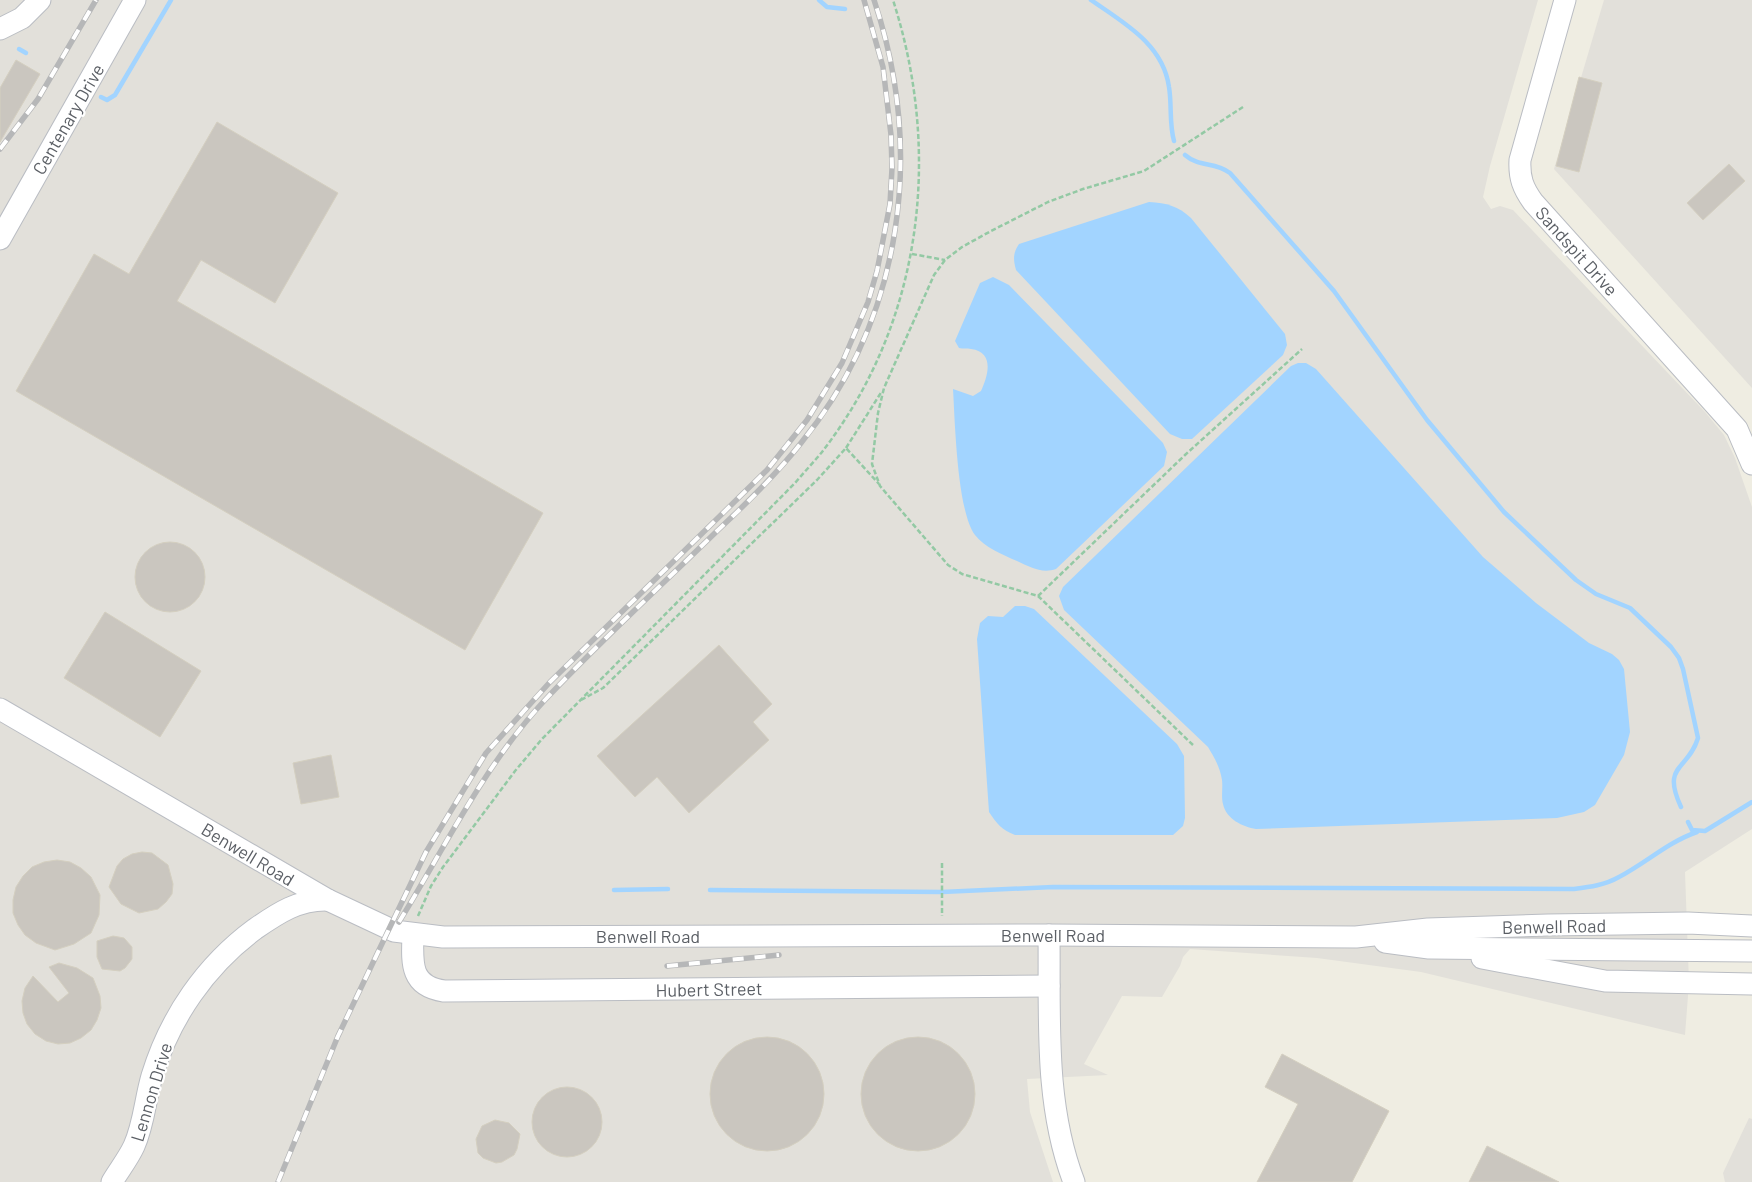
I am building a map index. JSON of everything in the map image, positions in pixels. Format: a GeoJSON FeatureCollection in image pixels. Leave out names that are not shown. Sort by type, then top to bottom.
{"type":"FeatureCollection","features":[{"type":"Feature","properties":{"kind":"street"},"geometry":{"type":"LineString","coordinates":[[0,29],[22,18],[40,0]]}},
{"type":"Feature","properties":{"kind":"street","name":"Centenary Drive"},"geometry":{"type":"LineString","coordinates":[[0,238],[135,0]]}},
{"type":"Feature","properties":{"kind":"street","name":"Sandspit Drive"},"geometry":{"type":"LineString","coordinates":[[1565,0],[1520,160],[1519,176],[1533,202],[1737,429],[1752,464]]}},
{"type":"Feature","properties":{"kind":"street","name":"Benwell Road"},"geometry":{"type":"LineString","coordinates":[[0,709],[328,900],[384,927],[413,935],[443,937],[1049,935],[1356,937],[1428,929],[1538,925],[1688,923],[1752,926]]}},
{"type":"Feature","properties":{"kind":"street","name":"Lennon Drive"},"geometry":{"type":"LineString","coordinates":[[112,1182],[135,1144],[144,1115],[151,1080],[162,1049],[182,1008],[204,977],[244,937],[282,911],[304,902],[328,900]]}},
{"type":"Feature","properties":{"kind":"street","name":"Hubert Street"},"geometry":{"type":"LineString","coordinates":[[413,935],[413,964],[418,977],[424,986],[444,991],[1049,986]]}},
{"type":"Feature","properties":{"kind":"street"},"geometry":{"type":"LineString","coordinates":[[1049,935],[1049,986],[1054,1104],[1058,1130],[1074,1182]]}},
{"type":"Feature","properties":{"kind":"street","name":"Benwell Road"},"geometry":{"type":"LineString","coordinates":[[1356,937],[1429,948],[1605,981],[1752,984]]}},
{"type":"Feature","properties":{"kind":"street","name":"Benwell Road"},"geometry":{"type":"LineString","coordinates":[[1429,948],[1752,951]]}},
{"type":"Feature","properties":{"kind":"path"},"geometry":{"type":"LineString","coordinates":[[413,935],[424,900],[443,867],[514,771],[578,702],[795,483],[825,449],[868,378],[900,298],[912,254],[921,172],[919,129],[909,55],[893,0]]}},
{"type":"Feature","properties":{"kind":"path"},"geometry":{"type":"LineString","coordinates":[[578,702],[603,688],[817,480],[846,448],[884,388],[934,274],[945,260],[962,247],[1048,202],[1116,178],[1144,171],[1244,107]]}},
{"type":"Feature","properties":{"kind":"path"},"geometry":{"type":"LineString","coordinates":[[912,254],[945,260]]}},
{"type":"Feature","properties":{"kind":"path"},"geometry":{"type":"LineString","coordinates":[[1038,596],[1185,455],[1302,349]]}},
{"type":"Feature","properties":{"kind":"path"},"geometry":{"type":"LineString","coordinates":[[880,486],[872,464],[878,413],[884,388]]}},
{"type":"Feature","properties":{"kind":"path"},"geometry":{"type":"LineString","coordinates":[[846,448],[948,564],[962,574],[1038,596],[1193,745]]}},
{"type":"Feature","properties":{"kind":"path"},"geometry":{"type":"LineString","coordinates":[[942,863],[942,936]]}},
{"type":"Feature","properties":{"kind":"shaded area"},"geometry":{"type":"Polygon","coordinates":[[[0,0],[1538,0],[1490,166],[1483,197],[1491,209],[1500,206],[1513,210],[1705,412],[1724,435],[1735,458],[1752,507],[1752,829],[1685,872],[1689,983],[1685,1035],[1421,972],[1317,958],[1190,949],[1183,957],[1180,966],[1162,997],[1122,996],[1084,1064],[1108,1075],[1027,1079],[1030,1112],[1053,1182],[0,1182],[0,0]]]}},
{"type":"Feature","properties":{"kind":"shaded area"},"geometry":{"type":"Polygon","coordinates":[[[1604,0],[1752,0],[1752,388],[1554,169],[1604,0]]]}},
{"type":"Feature","properties":{"kind":"shaded area"},"geometry":{"type":"Polygon","coordinates":[[[1749,1118],[1752,1119],[1752,1182],[1725,1182],[1723,1173],[1749,1118]]]}},
{"type":"Feature","properties":{"kind":"water"},"geometry":{"type":"Polygon","coordinates":[[[1149,202],[1172,206],[1191,218],[1285,334],[1287,345],[1283,355],[1192,439],[1182,439],[1170,434],[1016,270],[1014,263],[1014,256],[1019,244],[1149,202]]]}},
{"type":"Feature","properties":{"kind":"water"},"geometry":{"type":"Polygon","coordinates":[[[993,277],[1009,285],[1163,443],[1167,452],[1164,466],[1056,569],[1046,571],[1031,567],[983,543],[975,535],[964,507],[958,465],[953,389],[973,396],[981,391],[986,379],[988,366],[984,355],[979,351],[959,348],[955,341],[980,283],[993,277]]]}},
{"type":"Feature","properties":{"kind":"water"},"geometry":{"type":"Polygon","coordinates":[[[1298,363],[1306,363],[1316,369],[1483,557],[1536,603],[1589,643],[1612,654],[1619,660],[1624,669],[1630,732],[1624,755],[1595,805],[1584,812],[1557,818],[1256,829],[1246,826],[1231,818],[1225,809],[1222,801],[1221,775],[1208,747],[1064,610],[1059,596],[1063,587],[1291,366],[1298,363]]]}},
{"type":"Feature","properties":{"kind":"water"},"geometry":{"type":"Polygon","coordinates":[[[1015,606],[1025,606],[1034,609],[1177,744],[1184,756],[1185,818],[1183,826],[1173,835],[1015,835],[1003,829],[989,812],[977,639],[980,623],[988,616],[1003,617],[1015,606]]]}},
{"type":"Feature","properties":{"kind":"building"},"geometry":{"type":"Polygon","coordinates":[[[16,60],[40,74],[0,142],[0,88],[16,60]]]}},
{"type":"Feature","properties":{"kind":"building"},"geometry":{"type":"Polygon","coordinates":[[[1579,77],[1602,83],[1579,172],[1556,166],[1579,77]]]}},
{"type":"Feature","properties":{"kind":"building"},"geometry":{"type":"Polygon","coordinates":[[[217,122],[338,193],[275,303],[201,260],[177,301],[543,513],[465,650],[16,391],[94,254],[129,274],[217,122]]]}},
{"type":"Feature","properties":{"kind":"building"},"geometry":{"type":"Polygon","coordinates":[[[1729,164],[1745,181],[1703,220],[1687,203],[1729,164]]]}},
{"type":"Feature","properties":{"kind":"building"},"geometry":{"type":"Polygon","coordinates":[[[170,542],[183,545],[195,552],[202,564],[205,577],[202,590],[195,602],[183,609],[170,612],[157,609],[145,602],[138,590],[135,577],[138,564],[145,552],[157,545],[170,542]]]}},
{"type":"Feature","properties":{"kind":"building"},"geometry":{"type":"Polygon","coordinates":[[[105,612],[201,671],[160,737],[64,678],[105,612]]]}},
{"type":"Feature","properties":{"kind":"building"},"geometry":{"type":"Polygon","coordinates":[[[719,645],[772,704],[753,722],[769,740],[689,813],[657,777],[635,797],[597,756],[719,645]]]}},
{"type":"Feature","properties":{"kind":"building"},"geometry":{"type":"Polygon","coordinates":[[[331,755],[339,797],[301,804],[293,763],[331,755]]]}},
{"type":"Feature","properties":{"kind":"building"},"geometry":{"type":"Polygon","coordinates":[[[152,853],[168,865],[173,884],[172,894],[158,909],[139,913],[121,904],[109,887],[117,866],[123,859],[132,854],[152,853]]]}},
{"type":"Feature","properties":{"kind":"building"},"geometry":{"type":"Polygon","coordinates":[[[57,860],[70,862],[81,868],[91,877],[100,895],[99,915],[91,933],[74,944],[55,950],[36,943],[25,935],[13,913],[13,900],[16,887],[32,867],[44,862],[57,860]]]}},
{"type":"Feature","properties":{"kind":"building"},"geometry":{"type":"Polygon","coordinates":[[[113,936],[124,938],[132,947],[132,959],[120,971],[102,969],[97,957],[97,941],[113,936]]]}},
{"type":"Feature","properties":{"kind":"building"},"geometry":{"type":"Polygon","coordinates":[[[59,963],[77,968],[93,978],[100,996],[101,1008],[91,1030],[81,1038],[70,1043],[58,1044],[46,1041],[35,1034],[27,1024],[23,1013],[22,1001],[25,988],[33,976],[58,1002],[69,993],[49,967],[59,963]]]}},
{"type":"Feature","properties":{"kind":"building"},"geometry":{"type":"Polygon","coordinates":[[[767,1037],[789,1042],[807,1054],[819,1072],[824,1094],[819,1116],[807,1134],[789,1146],[767,1151],[745,1146],[727,1134],[715,1116],[710,1094],[715,1072],[727,1054],[745,1042],[767,1037]]]}},
{"type":"Feature","properties":{"kind":"building"},"geometry":{"type":"Polygon","coordinates":[[[918,1037],[940,1042],[958,1054],[970,1072],[975,1094],[970,1116],[958,1134],[940,1146],[918,1151],[896,1146],[878,1134],[866,1116],[861,1094],[866,1072],[878,1054],[896,1042],[918,1037]]]}},
{"type":"Feature","properties":{"kind":"building"},"geometry":{"type":"Polygon","coordinates":[[[1282,1054],[1389,1111],[1352,1182],[1257,1182],[1298,1104],[1265,1087],[1282,1054]]]}},
{"type":"Feature","properties":{"kind":"building"},"geometry":{"type":"Polygon","coordinates":[[[567,1087],[580,1090],[592,1097],[599,1109],[602,1122],[599,1135],[592,1147],[580,1154],[567,1157],[554,1154],[542,1147],[535,1135],[532,1122],[535,1109],[542,1097],[554,1090],[567,1087]]]}},
{"type":"Feature","properties":{"kind":"building"},"geometry":{"type":"Polygon","coordinates":[[[495,1120],[509,1123],[520,1134],[514,1155],[502,1162],[496,1163],[483,1158],[478,1153],[476,1139],[482,1126],[495,1120]]]}},
{"type":"Feature","properties":{"kind":"building"},"geometry":{"type":"Polygon","coordinates":[[[1487,1146],[1559,1182],[1469,1182],[1487,1146]]]}},
{"type":"Feature","properties":{"kind":"waterway"},"geometry":{"type":"LineString","coordinates":[[101,97],[107,100],[115,95],[171,0]]}},
{"type":"Feature","properties":{"kind":"waterway"},"geometry":{"type":"LineString","coordinates":[[819,0],[827,7],[845,9]]}},
{"type":"Feature","properties":{"kind":"waterway"},"geometry":{"type":"LineString","coordinates":[[1091,0],[1129,26],[1159,58],[1169,87],[1174,141]]}},
{"type":"Feature","properties":{"kind":"waterway"},"geometry":{"type":"LineString","coordinates":[[19,49],[26,53]]}},
{"type":"Feature","properties":{"kind":"waterway"},"geometry":{"type":"LineString","coordinates":[[1185,155],[1196,162],[1218,167],[1230,173],[1334,291],[1427,420],[1504,512],[1576,580],[1596,594],[1630,608],[1671,647],[1679,658],[1683,669],[1698,738],[1694,749],[1675,775],[1674,783],[1681,807]]}},
{"type":"Feature","properties":{"kind":"waterway"},"geometry":{"type":"LineString","coordinates":[[1688,822],[1692,830],[1705,831],[1752,802]]}},
{"type":"Feature","properties":{"kind":"waterway"},"geometry":{"type":"LineString","coordinates":[[710,890],[942,892],[1053,887],[1574,889],[1614,880],[1676,841],[1697,832]]}},
{"type":"Feature","properties":{"kind":"waterway"},"geometry":{"type":"LineString","coordinates":[[614,890],[668,889]]}},
{"type":"Feature","properties":{"kind":"railway"},"geometry":{"type":"LineString","coordinates":[[0,149],[38,99],[96,0]]}},
{"type":"Feature","properties":{"kind":"railway"},"geometry":{"type":"LineString","coordinates":[[278,1182],[338,1036],[426,852],[486,753],[550,682],[767,470],[807,420],[842,363],[868,302],[877,271],[890,204],[891,135],[883,67],[864,0]]}},
{"type":"Feature","properties":{"kind":"railway"},"geometry":{"type":"LineString","coordinates":[[399,922],[466,808],[502,752],[522,726],[586,657],[782,466],[836,394],[863,342],[882,288],[895,231],[900,174],[898,116],[890,58],[874,0]]}},
{"type":"Feature","properties":{"kind":"railway"},"geometry":{"type":"LineString","coordinates":[[667,966],[779,955]]}}]}
